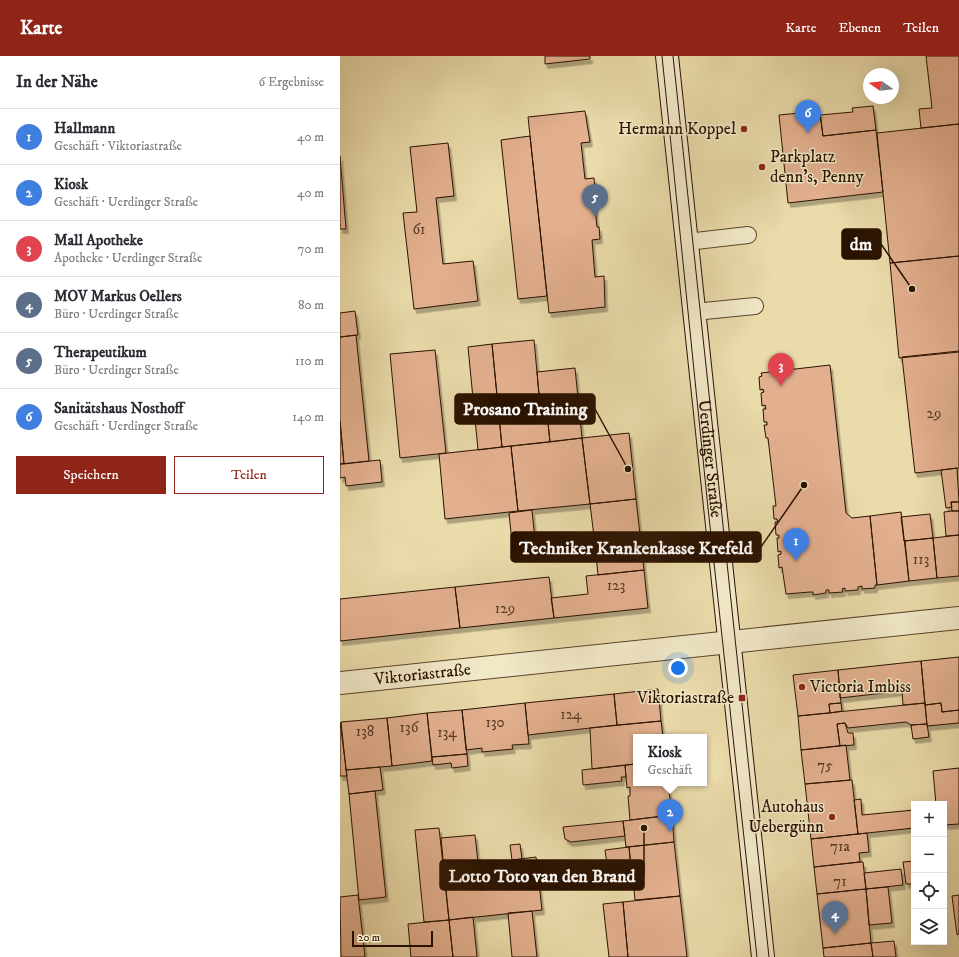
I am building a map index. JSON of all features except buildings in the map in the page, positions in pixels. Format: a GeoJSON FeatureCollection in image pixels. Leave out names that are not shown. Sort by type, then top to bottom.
{"type":"FeatureCollection","features":[{"type":"Feature","properties":{"kind":"main road","name":"Uerdinger Straße"},"geometry":{"type":"LineString","coordinates":[[667,56],[763,957]]}},
{"type":"Feature","properties":{"kind":"main road","name":"Viktoriastraße"},"geometry":{"type":"LineString","coordinates":[[340,684],[645,652],[730,641],[959,618]]}},
{"type":"Feature","properties":{"kind":"lane"},"geometry":{"type":"LineString","coordinates":[[687,242],[748,235]]}},
{"type":"Feature","properties":{"kind":"lane"},"geometry":{"type":"LineString","coordinates":[[694,312],[755,306]]}},
{"type":"Feature","properties":{"kind":"tram line"},"geometry":{"type":"LineString","coordinates":[[662,56],[708,508],[757,957]]}},
{"type":"Feature","properties":{"kind":"tram line"},"geometry":{"type":"LineString","coordinates":[[673,56],[769,957]]}},
{"type":"Feature","properties":{"kind":"place","name":"Hermann Koppel"},"geometry":{"type":"Point","coordinates":[744,129]}},
{"type":"Feature","properties":{"kind":"place","name":"Sanitätshaus Nosthoff"},"geometry":{"type":"Point","coordinates":[808,133]}},
{"type":"Feature","properties":{"kind":"place","name":"Parkplatz denn's, Penny"},"geometry":{"type":"Point","coordinates":[762,167]}},
{"type":"Feature","properties":{"kind":"place","name":"Therapeutikum"},"geometry":{"type":"Point","coordinates":[595,217]}},
{"type":"Feature","properties":{"kind":"place","name":"dm"},"geometry":{"type":"Point","coordinates":[912,289]}},
{"type":"Feature","properties":{"kind":"place","name":"Mall Apotheke"},"geometry":{"type":"Point","coordinates":[781,386]}},
{"type":"Feature","properties":{"kind":"place","name":"Prosano Training"},"geometry":{"type":"Point","coordinates":[628,469]}},
{"type":"Feature","properties":{"kind":"place","name":"Techniker Krankenkasse Krefeld"},"geometry":{"type":"Point","coordinates":[804,485]}},
{"type":"Feature","properties":{"kind":"place","name":"Hallmann"},"geometry":{"type":"Point","coordinates":[796,561]}},
{"type":"Feature","properties":{"kind":"place","name":"Victoria Imbiss"},"geometry":{"type":"Point","coordinates":[802,687]}},
{"type":"Feature","properties":{"kind":"place","name":"Viktoriastraße"},"geometry":{"type":"Point","coordinates":[742,698]}},
{"type":"Feature","properties":{"kind":"place","name":"Autohaus Uebergünn"},"geometry":{"type":"Point","coordinates":[832,817]}},
{"type":"Feature","properties":{"kind":"place","name":"Lotto Toto van den Brand"},"geometry":{"type":"Point","coordinates":[644,828]}},
{"type":"Feature","properties":{"kind":"place","name":"Kiosk"},"geometry":{"type":"Point","coordinates":[670,832]}},
{"type":"Feature","properties":{"kind":"place","name":"MOV Markus Oellers"},"geometry":{"type":"Point","coordinates":[835,934]}}]}
